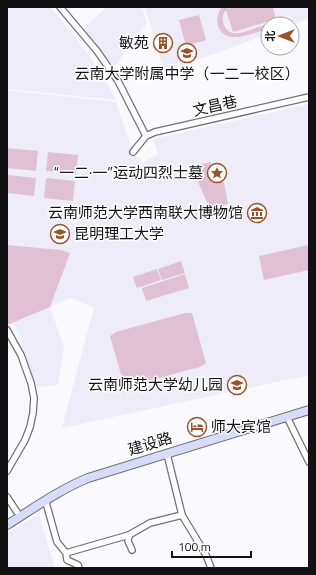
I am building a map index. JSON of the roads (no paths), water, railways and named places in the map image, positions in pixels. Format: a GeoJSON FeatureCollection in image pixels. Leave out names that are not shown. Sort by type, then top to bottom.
{"type":"FeatureCollection","features":[{"type":"Feature","properties":{"kind":"street"},"geometry":{"type":"LineString","coordinates":[[60,7],[97,51],[118,81],[146,136],[133,152]]}},
{"type":"Feature","properties":{"kind":"street","name":"文昌巷"},"geometry":{"type":"LineString","coordinates":[[146,136],[155,132],[309,96]]}},
{"type":"Feature","properties":{"kind":"street"},"geometry":{"type":"LineString","coordinates":[[7,330],[21,355],[31,383],[34,398],[33,413],[28,433],[7,471]]}},
{"type":"Feature","properties":{"kind":"street","name":"建设路"},"geometry":{"type":"LineString","coordinates":[[7,519],[63,484],[86,473],[309,405]]}},
{"type":"Feature","properties":{"kind":"street","name":"建设路"},"geometry":{"type":"LineString","coordinates":[[7,525],[44,501],[72,485],[88,478],[309,410]]}},
{"type":"Feature","properties":{"kind":"street"},"geometry":{"type":"LineString","coordinates":[[287,417],[309,462]]}},
{"type":"Feature","properties":{"kind":"street"},"geometry":{"type":"LineString","coordinates":[[166,454],[182,515],[206,555],[211,568]]}},
{"type":"Feature","properties":{"kind":"street"},"geometry":{"type":"LineString","coordinates":[[7,497],[17,512]]}},
{"type":"Feature","properties":{"kind":"street"},"geometry":{"type":"LineString","coordinates":[[44,501],[47,506],[57,542],[66,553],[67,560],[78,565],[79,568]]}},
{"type":"Feature","properties":{"kind":"street"},"geometry":{"type":"LineString","coordinates":[[66,553],[129,535],[150,522],[182,515]]}},
{"type":"Feature","properties":{"kind":"street"},"geometry":{"type":"LineString","coordinates":[[129,535],[128,541],[132,550]]}},
{"type":"Feature","properties":{"kind":"place","name":"敏苑"},"geometry":{"type":"Point","coordinates":[163,43]}},
{"type":"Feature","properties":{"kind":"place","name":"云南大学附属中学（一二一校区）"},"geometry":{"type":"Point","coordinates":[187,53]}},
{"type":"Feature","properties":{"kind":"place","name":"“一二·一”运动四烈士墓"},"geometry":{"type":"Point","coordinates":[217,173]}},
{"type":"Feature","properties":{"kind":"place","name":"云南师范大学西南联大博物馆"},"geometry":{"type":"Point","coordinates":[257,213]}},
{"type":"Feature","properties":{"kind":"place","name":"昆明理工大学"},"geometry":{"type":"Point","coordinates":[60,234]}},
{"type":"Feature","properties":{"kind":"place","name":"云南师范大学幼儿园"},"geometry":{"type":"Point","coordinates":[237,385]}},
{"type":"Feature","properties":{"kind":"place","name":"师大宾馆"},"geometry":{"type":"Point","coordinates":[197,427]}}]}
